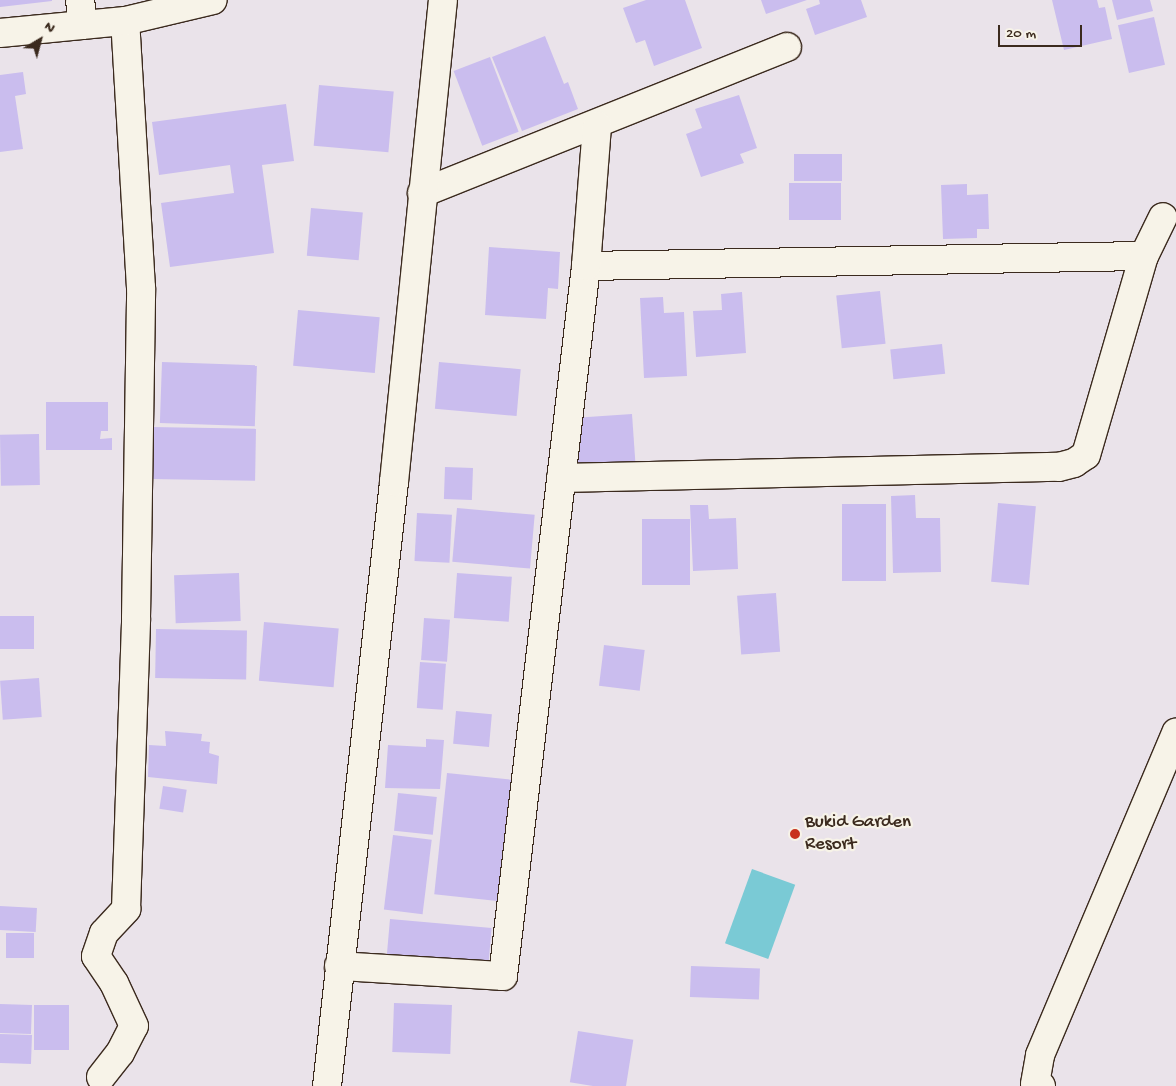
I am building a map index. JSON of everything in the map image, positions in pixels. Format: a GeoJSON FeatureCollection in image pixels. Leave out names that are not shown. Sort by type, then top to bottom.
{"type":"FeatureCollection","features":[{"type":"Feature","properties":{"kind":"street"},"geometry":{"type":"LineString","coordinates":[[0,34],[82,13],[126,21],[213,0]]}},
{"type":"Feature","properties":{"kind":"street"},"geometry":{"type":"LineString","coordinates":[[327,1086],[394,482],[443,0]]}},
{"type":"Feature","properties":{"kind":"street"},"geometry":{"type":"LineString","coordinates":[[101,1077],[120,1053],[134,1026],[114,983],[96,956],[104,933],[126,909],[136,628],[141,288],[126,21]]}},
{"type":"Feature","properties":{"kind":"street"},"geometry":{"type":"LineString","coordinates":[[422,194],[597,126],[787,47]]}},
{"type":"Feature","properties":{"kind":"street"},"geometry":{"type":"LineString","coordinates":[[339,966],[503,976],[586,266],[597,126]]}},
{"type":"Feature","properties":{"kind":"street"},"geometry":{"type":"LineString","coordinates":[[561,478],[1059,467],[1074,463],[1086,455],[1144,256],[1163,217]]}},
{"type":"Feature","properties":{"kind":"street"},"geometry":{"type":"LineString","coordinates":[[586,266],[1144,256]]}},
{"type":"Feature","properties":{"kind":"street"},"geometry":{"type":"LineString","coordinates":[[1040,1086],[1036,1084],[1040,1055],[1176,733]]}},
{"type":"Feature","properties":{"kind":"water"},"geometry":{"type":"Polygon","coordinates":[[[752,869],[795,885],[768,959],[725,943],[752,869]]]}},
{"type":"Feature","properties":{"kind":"building"},"geometry":{"type":"Polygon","coordinates":[[[0,0],[52,0],[52,1],[0,7],[0,0]]]}},
{"type":"Feature","properties":{"kind":"building"},"geometry":{"type":"Polygon","coordinates":[[[646,0],[685,0],[702,48],[654,66],[645,40],[636,43],[623,8],[646,0]]]}},
{"type":"Feature","properties":{"kind":"building"},"geometry":{"type":"Polygon","coordinates":[[[761,0],[807,0],[766,14],[761,0]]]}},
{"type":"Feature","properties":{"kind":"building"},"geometry":{"type":"Polygon","coordinates":[[[819,0],[861,0],[867,17],[815,35],[806,9],[820,4],[819,0]]]}},
{"type":"Feature","properties":{"kind":"building"},"geometry":{"type":"Polygon","coordinates":[[[1052,0],[1097,0],[1099,8],[1105,7],[1112,39],[1064,50],[1052,0]]]}},
{"type":"Feature","properties":{"kind":"building"},"geometry":{"type":"Polygon","coordinates":[[[1112,0],[1150,0],[1153,11],[1117,20],[1112,0]]]}},
{"type":"Feature","properties":{"kind":"building"},"geometry":{"type":"Polygon","coordinates":[[[1154,17],[1165,65],[1129,73],[1118,25],[1154,17]]]}},
{"type":"Feature","properties":{"kind":"building"},"geometry":{"type":"Polygon","coordinates":[[[545,36],[564,84],[568,82],[578,109],[522,131],[492,57],[545,36]]]}},
{"type":"Feature","properties":{"kind":"building"},"geometry":{"type":"Polygon","coordinates":[[[490,57],[519,132],[482,146],[454,71],[490,57]]]}},
{"type":"Feature","properties":{"kind":"building"},"geometry":{"type":"Polygon","coordinates":[[[23,72],[26,94],[15,96],[23,149],[0,152],[0,75],[23,72]]]}},
{"type":"Feature","properties":{"kind":"building"},"geometry":{"type":"Polygon","coordinates":[[[319,85],[394,92],[388,152],[314,146],[319,85]]]}},
{"type":"Feature","properties":{"kind":"building"},"geometry":{"type":"Polygon","coordinates":[[[739,95],[757,148],[740,154],[744,163],[701,177],[686,134],[702,128],[695,109],[739,95]]]}},
{"type":"Feature","properties":{"kind":"building"},"geometry":{"type":"Polygon","coordinates":[[[286,104],[294,161],[262,165],[274,253],[170,267],[161,203],[234,193],[230,165],[159,175],[152,122],[286,104]]]}},
{"type":"Feature","properties":{"kind":"building"},"geometry":{"type":"Polygon","coordinates":[[[794,154],[842,154],[842,181],[794,181],[794,154]]]}},
{"type":"Feature","properties":{"kind":"building"},"geometry":{"type":"Polygon","coordinates":[[[789,183],[841,183],[841,220],[789,220],[789,183]]]}},
{"type":"Feature","properties":{"kind":"building"},"geometry":{"type":"Polygon","coordinates":[[[967,184],[967,195],[988,194],[989,229],[977,229],[977,238],[943,239],[941,185],[967,184]]]}},
{"type":"Feature","properties":{"kind":"building"},"geometry":{"type":"Polygon","coordinates":[[[311,208],[363,213],[359,260],[307,256],[311,208]]]}},
{"type":"Feature","properties":{"kind":"building"},"geometry":{"type":"Polygon","coordinates":[[[489,247],[560,252],[558,289],[548,288],[546,319],[485,315],[489,247]]]}},
{"type":"Feature","properties":{"kind":"building"},"geometry":{"type":"Polygon","coordinates":[[[880,291],[886,344],[842,348],[836,296],[880,291]]]}},
{"type":"Feature","properties":{"kind":"building"},"geometry":{"type":"Polygon","coordinates":[[[742,292],[746,353],[696,357],[693,311],[722,310],[721,294],[742,292]]]}},
{"type":"Feature","properties":{"kind":"building"},"geometry":{"type":"Polygon","coordinates":[[[663,297],[664,313],[684,312],[687,376],[644,378],[640,298],[663,297]]]}},
{"type":"Feature","properties":{"kind":"building"},"geometry":{"type":"Polygon","coordinates":[[[298,310],[380,317],[375,373],[293,366],[298,310]]]}},
{"type":"Feature","properties":{"kind":"building"},"geometry":{"type":"Polygon","coordinates":[[[942,344],[945,374],[893,379],[890,349],[942,344]]]}},
{"type":"Feature","properties":{"kind":"building"},"geometry":{"type":"Polygon","coordinates":[[[162,362],[257,365],[255,426],[160,423],[162,362]]]}},
{"type":"Feature","properties":{"kind":"building"},"geometry":{"type":"Polygon","coordinates":[[[439,362],[521,369],[517,416],[435,409],[439,362]]]}},
{"type":"Feature","properties":{"kind":"building"},"geometry":{"type":"Polygon","coordinates":[[[46,402],[108,402],[108,431],[101,431],[100,439],[112,438],[112,450],[46,450],[46,402]]]}},
{"type":"Feature","properties":{"kind":"building"},"geometry":{"type":"Polygon","coordinates":[[[632,414],[635,463],[577,467],[573,418],[632,414]]]}},
{"type":"Feature","properties":{"kind":"building"},"geometry":{"type":"Polygon","coordinates":[[[151,427],[256,429],[255,481],[150,479],[151,427]]]}},
{"type":"Feature","properties":{"kind":"building"},"geometry":{"type":"Polygon","coordinates":[[[39,434],[40,485],[1,486],[0,435],[39,434]]]}},
{"type":"Feature","properties":{"kind":"building"},"geometry":{"type":"Polygon","coordinates":[[[445,467],[473,468],[472,500],[444,499],[445,467]]]}},
{"type":"Feature","properties":{"kind":"building"},"geometry":{"type":"Polygon","coordinates":[[[915,495],[916,518],[940,518],[941,572],[893,573],[891,496],[915,495]]]}},
{"type":"Feature","properties":{"kind":"building"},"geometry":{"type":"Polygon","coordinates":[[[998,503],[1036,506],[1029,585],[991,582],[998,503]]]}},
{"type":"Feature","properties":{"kind":"building"},"geometry":{"type":"Polygon","coordinates":[[[842,504],[886,504],[886,581],[842,581],[842,504]]]}},
{"type":"Feature","properties":{"kind":"building"},"geometry":{"type":"Polygon","coordinates":[[[690,505],[708,505],[709,519],[736,518],[738,569],[693,571],[690,505]]]}},
{"type":"Feature","properties":{"kind":"building"},"geometry":{"type":"Polygon","coordinates":[[[457,508],[535,515],[530,569],[452,562],[457,508]]]}},
{"type":"Feature","properties":{"kind":"building"},"geometry":{"type":"Polygon","coordinates":[[[417,513],[452,515],[449,563],[414,561],[417,513]]]}},
{"type":"Feature","properties":{"kind":"building"},"geometry":{"type":"Polygon","coordinates":[[[642,519],[690,519],[690,585],[642,585],[642,519]]]}},
{"type":"Feature","properties":{"kind":"building"},"geometry":{"type":"Polygon","coordinates":[[[239,573],[241,621],[176,623],[174,575],[239,573]]]}},
{"type":"Feature","properties":{"kind":"building"},"geometry":{"type":"Polygon","coordinates":[[[457,573],[512,577],[509,622],[454,618],[457,573]]]}},
{"type":"Feature","properties":{"kind":"building"},"geometry":{"type":"Polygon","coordinates":[[[776,593],[780,652],[741,655],[737,596],[776,593]]]}},
{"type":"Feature","properties":{"kind":"building"},"geometry":{"type":"Polygon","coordinates":[[[0,616],[34,616],[34,649],[0,649],[0,616]]]}},
{"type":"Feature","properties":{"kind":"building"},"geometry":{"type":"Polygon","coordinates":[[[424,618],[450,620],[447,662],[421,660],[424,618]]]}},
{"type":"Feature","properties":{"kind":"building"},"geometry":{"type":"Polygon","coordinates":[[[264,622],[339,629],[334,687],[259,681],[264,622]]]}},
{"type":"Feature","properties":{"kind":"building"},"geometry":{"type":"Polygon","coordinates":[[[156,629],[247,631],[246,680],[155,678],[156,629]]]}},
{"type":"Feature","properties":{"kind":"building"},"geometry":{"type":"Polygon","coordinates":[[[604,645],[645,650],[640,691],[599,686],[604,645]]]}},
{"type":"Feature","properties":{"kind":"building"},"geometry":{"type":"Polygon","coordinates":[[[420,662],[446,664],[443,710],[417,708],[420,662]]]}},
{"type":"Feature","properties":{"kind":"building"},"geometry":{"type":"Polygon","coordinates":[[[39,678],[42,717],[3,720],[0,681],[39,678]]]}},
{"type":"Feature","properties":{"kind":"building"},"geometry":{"type":"Polygon","coordinates":[[[456,711],[492,714],[489,747],[453,744],[456,711]]]}},
{"type":"Feature","properties":{"kind":"building"},"geometry":{"type":"Polygon","coordinates":[[[165,731],[202,734],[201,741],[210,742],[209,753],[219,756],[217,784],[148,777],[149,745],[166,746],[165,731]]]}},
{"type":"Feature","properties":{"kind":"building"},"geometry":{"type":"Polygon","coordinates":[[[426,739],[444,740],[440,789],[385,788],[388,745],[426,747],[426,739]]]}},
{"type":"Feature","properties":{"kind":"building"},"geometry":{"type":"Polygon","coordinates":[[[447,773],[522,781],[509,902],[434,894],[447,773]]]}},
{"type":"Feature","properties":{"kind":"building"},"geometry":{"type":"Polygon","coordinates":[[[163,786],[187,790],[183,812],[159,809],[163,786]]]}},
{"type":"Feature","properties":{"kind":"building"},"geometry":{"type":"Polygon","coordinates":[[[398,793],[437,797],[433,835],[394,831],[398,793]]]}},
{"type":"Feature","properties":{"kind":"building"},"geometry":{"type":"Polygon","coordinates":[[[393,835],[432,840],[423,914],[384,909],[393,835]]]}},
{"type":"Feature","properties":{"kind":"building"},"geometry":{"type":"Polygon","coordinates":[[[0,906],[37,908],[36,932],[0,930],[0,906]]]}},
{"type":"Feature","properties":{"kind":"building"},"geometry":{"type":"Polygon","coordinates":[[[390,919],[492,928],[488,973],[386,964],[390,919]]]}},
{"type":"Feature","properties":{"kind":"building"},"geometry":{"type":"Polygon","coordinates":[[[6,933],[34,933],[34,958],[6,958],[6,933]]]}},
{"type":"Feature","properties":{"kind":"building"},"geometry":{"type":"Polygon","coordinates":[[[691,966],[760,968],[759,999],[690,997],[691,966]]]}},
{"type":"Feature","properties":{"kind":"building"},"geometry":{"type":"Polygon","coordinates":[[[394,1003],[452,1005],[450,1054],[392,1052],[394,1003]]]}},
{"type":"Feature","properties":{"kind":"building"},"geometry":{"type":"Polygon","coordinates":[[[0,1004],[32,1005],[31,1034],[0,1033],[0,1004]]]}},
{"type":"Feature","properties":{"kind":"building"},"geometry":{"type":"Polygon","coordinates":[[[34,1005],[69,1005],[69,1050],[34,1050],[34,1005]]]}},
{"type":"Feature","properties":{"kind":"building"},"geometry":{"type":"Polygon","coordinates":[[[578,1031],[633,1040],[626,1086],[593,1086],[570,1082],[578,1031]]]}},
{"type":"Feature","properties":{"kind":"building"},"geometry":{"type":"Polygon","coordinates":[[[0,1034],[32,1035],[31,1064],[0,1063],[0,1034]]]}},
{"type":"Feature","properties":{"kind":"place","name":"Bukid Garden Resort"},"geometry":{"type":"Point","coordinates":[795,834]}}]}
